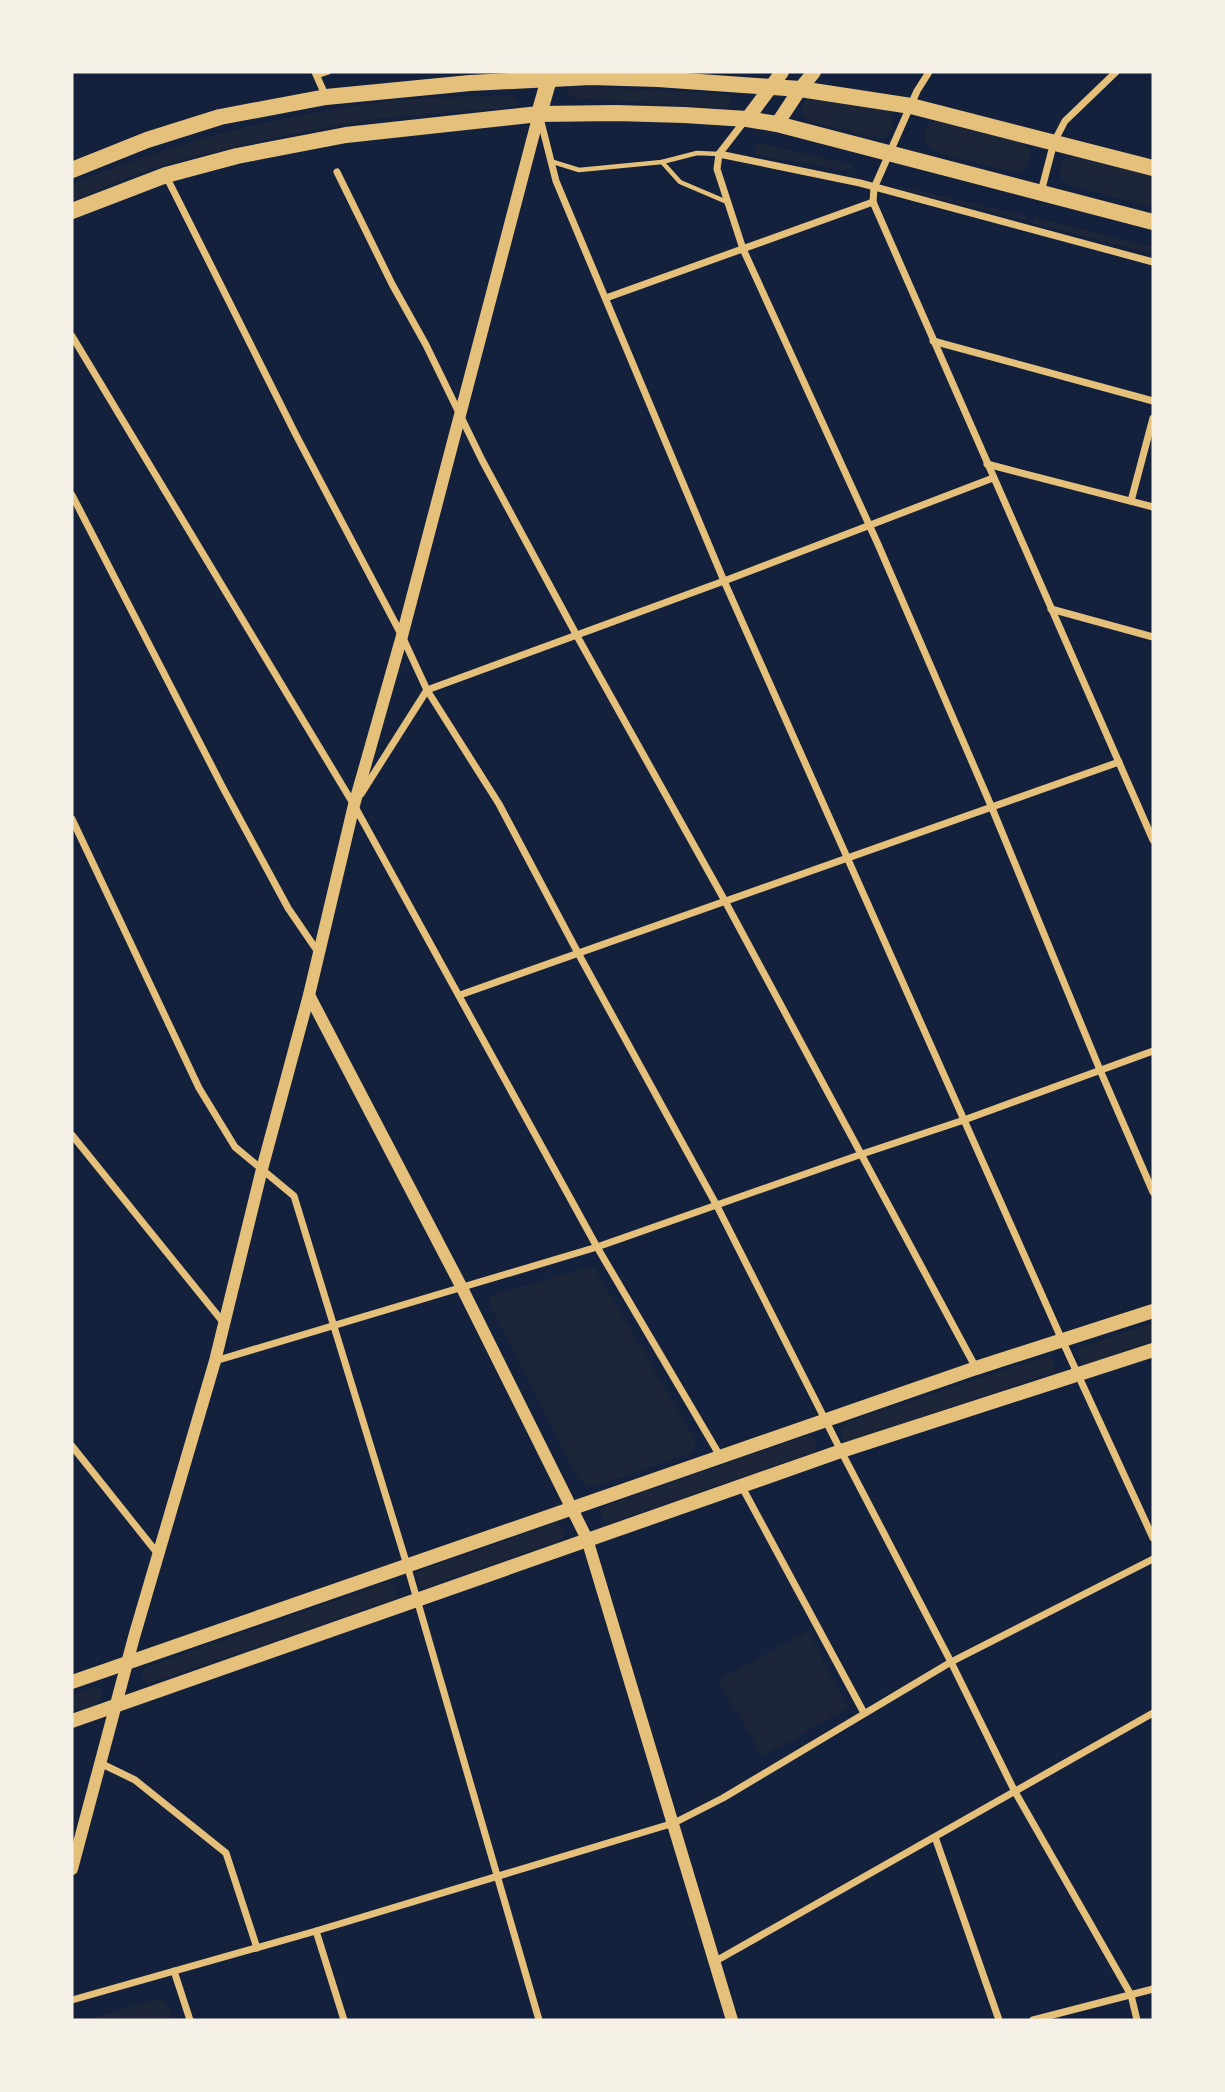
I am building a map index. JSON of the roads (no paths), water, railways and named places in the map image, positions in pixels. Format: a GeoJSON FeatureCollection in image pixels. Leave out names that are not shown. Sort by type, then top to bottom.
{"type":"FeatureCollection","features":[{"type":"Feature","properties":{"kind":"highway"},"geometry":{"type":"LineString","coordinates":[[72,170],[147,140],[220,117],[326,97],[468,77],[591,74],[661,75],[800,89],[911,106],[1153,168]]}},
{"type":"Feature","properties":{"kind":"highway"},"geometry":{"type":"LineString","coordinates":[[539,114],[550,75]]}},
{"type":"Feature","properties":{"kind":"highway"},"geometry":{"type":"LineString","coordinates":[[72,211],[166,175],[237,156],[346,135],[539,114],[616,113],[747,118],[778,124],[1153,222]]}},
{"type":"Feature","properties":{"kind":"main road"},"geometry":{"type":"LineString","coordinates":[[747,118],[782,72]]}},
{"type":"Feature","properties":{"kind":"main road"},"geometry":{"type":"LineString","coordinates":[[778,124],[814,72]]}},
{"type":"Feature","properties":{"kind":"main road"},"geometry":{"type":"LineString","coordinates":[[72,1682],[976,1368],[1153,1311]]}},
{"type":"Feature","properties":{"kind":"main road"},"geometry":{"type":"LineString","coordinates":[[72,1721],[841,1451],[1153,1350]]}},
{"type":"Feature","properties":{"kind":"street"},"geometry":{"type":"LineString","coordinates":[[929,72],[874,188],[873,202],[1153,840]]}},
{"type":"Feature","properties":{"kind":"street"},"geometry":{"type":"LineString","coordinates":[[1041,193],[1054,142],[1065,121],[1116,72]]}},
{"type":"Feature","properties":{"kind":"street"},"geometry":{"type":"LineString","coordinates":[[316,74],[326,97]]}},
{"type":"Feature","properties":{"kind":"street"},"geometry":{"type":"LineString","coordinates":[[539,114],[555,181],[724,581],[1078,1376],[1153,1538]]}},
{"type":"Feature","properties":{"kind":"street"},"geometry":{"type":"LineString","coordinates":[[72,1869],[127,1661],[215,1361],[309,995],[354,804],[402,636],[539,114]]}},
{"type":"Feature","properties":{"kind":"street"},"geometry":{"type":"LineString","coordinates":[[747,118],[719,154],[717,169],[743,249],[869,525],[992,808],[1153,1192]]}},
{"type":"Feature","properties":{"kind":"street"},"geometry":{"type":"LineString","coordinates":[[719,154],[860,183],[1153,262]]}},
{"type":"Feature","properties":{"kind":"street"},"geometry":{"type":"LineString","coordinates":[[337,172],[460,417],[577,636],[725,901],[976,1368]]}},
{"type":"Feature","properties":{"kind":"street"},"geometry":{"type":"LineString","coordinates":[[166,175],[296,435],[402,636],[427,690],[499,804],[717,1206],[1014,1790],[1131,1995],[1137,2020]]}},
{"type":"Feature","properties":{"kind":"street"},"geometry":{"type":"LineString","coordinates":[[606,298],[873,202]]}},
{"type":"Feature","properties":{"kind":"street"},"geometry":{"type":"LineString","coordinates":[[72,336],[354,804],[597,1247],[720,1456]]}},
{"type":"Feature","properties":{"kind":"street"},"geometry":{"type":"LineString","coordinates":[[933,341],[1153,401]]}},
{"type":"Feature","properties":{"kind":"street"},"geometry":{"type":"LineString","coordinates":[[1131,501],[1153,418]]}},
{"type":"Feature","properties":{"kind":"street"},"geometry":{"type":"LineString","coordinates":[[987,464],[1153,506]]}},
{"type":"Feature","properties":{"kind":"street"},"geometry":{"type":"LineString","coordinates":[[354,804],[427,690],[724,581],[993,478]]}},
{"type":"Feature","properties":{"kind":"street"},"geometry":{"type":"LineString","coordinates":[[72,495],[228,799],[288,908],[318,953]]}},
{"type":"Feature","properties":{"kind":"street"},"geometry":{"type":"LineString","coordinates":[[1051,609],[1153,637]]}},
{"type":"Feature","properties":{"kind":"street"},"geometry":{"type":"LineString","coordinates":[[460,995],[1119,762]]}},
{"type":"Feature","properties":{"kind":"street"},"geometry":{"type":"LineString","coordinates":[[72,819],[199,1088],[235,1147],[295,1196],[407,1565],[539,2020]]}},
{"type":"Feature","properties":{"kind":"street"},"geometry":{"type":"LineString","coordinates":[[309,995],[461,1286],[587,1539],[732,2020]]}},
{"type":"Feature","properties":{"kind":"street"},"geometry":{"type":"LineString","coordinates":[[215,1361],[597,1247],[964,1121],[1153,1051]]}},
{"type":"Feature","properties":{"kind":"street"},"geometry":{"type":"LineString","coordinates":[[72,1135],[223,1322]]}},
{"type":"Feature","properties":{"kind":"street"},"geometry":{"type":"LineString","coordinates":[[72,1446],[158,1555]]}},
{"type":"Feature","properties":{"kind":"street"},"geometry":{"type":"LineString","coordinates":[[742,1487],[864,1713]]}},
{"type":"Feature","properties":{"kind":"street"},"geometry":{"type":"LineString","coordinates":[[72,2000],[316,1931],[674,1823],[723,1798],[951,1662],[1153,1559]]}},
{"type":"Feature","properties":{"kind":"street"},"geometry":{"type":"LineString","coordinates":[[713,1963],[1153,1713]]}},
{"type":"Feature","properties":{"kind":"street"},"geometry":{"type":"LineString","coordinates":[[100,1763],[135,1780],[226,1853],[257,1948]]}},
{"type":"Feature","properties":{"kind":"street"},"geometry":{"type":"LineString","coordinates":[[935,1837],[999,2020]]}},
{"type":"Feature","properties":{"kind":"street"},"geometry":{"type":"LineString","coordinates":[[316,1931],[344,2020]]}},
{"type":"Feature","properties":{"kind":"street"},"geometry":{"type":"LineString","coordinates":[[174,1971],[190,2020]]}},
{"type":"Feature","properties":{"kind":"street"},"geometry":{"type":"LineString","coordinates":[[1033,2020],[1153,1989]]}},
{"type":"Feature","properties":{"kind":"lane"},"geometry":{"type":"LineString","coordinates":[[316,74],[329,72]]}},
{"type":"Feature","properties":{"kind":"lane"},"geometry":{"type":"LineString","coordinates":[[549,161],[579,170],[662,162],[697,153],[719,154]]}},
{"type":"Feature","properties":{"kind":"lane"},"geometry":{"type":"LineString","coordinates":[[662,162],[680,182],[727,202]]}}]}
